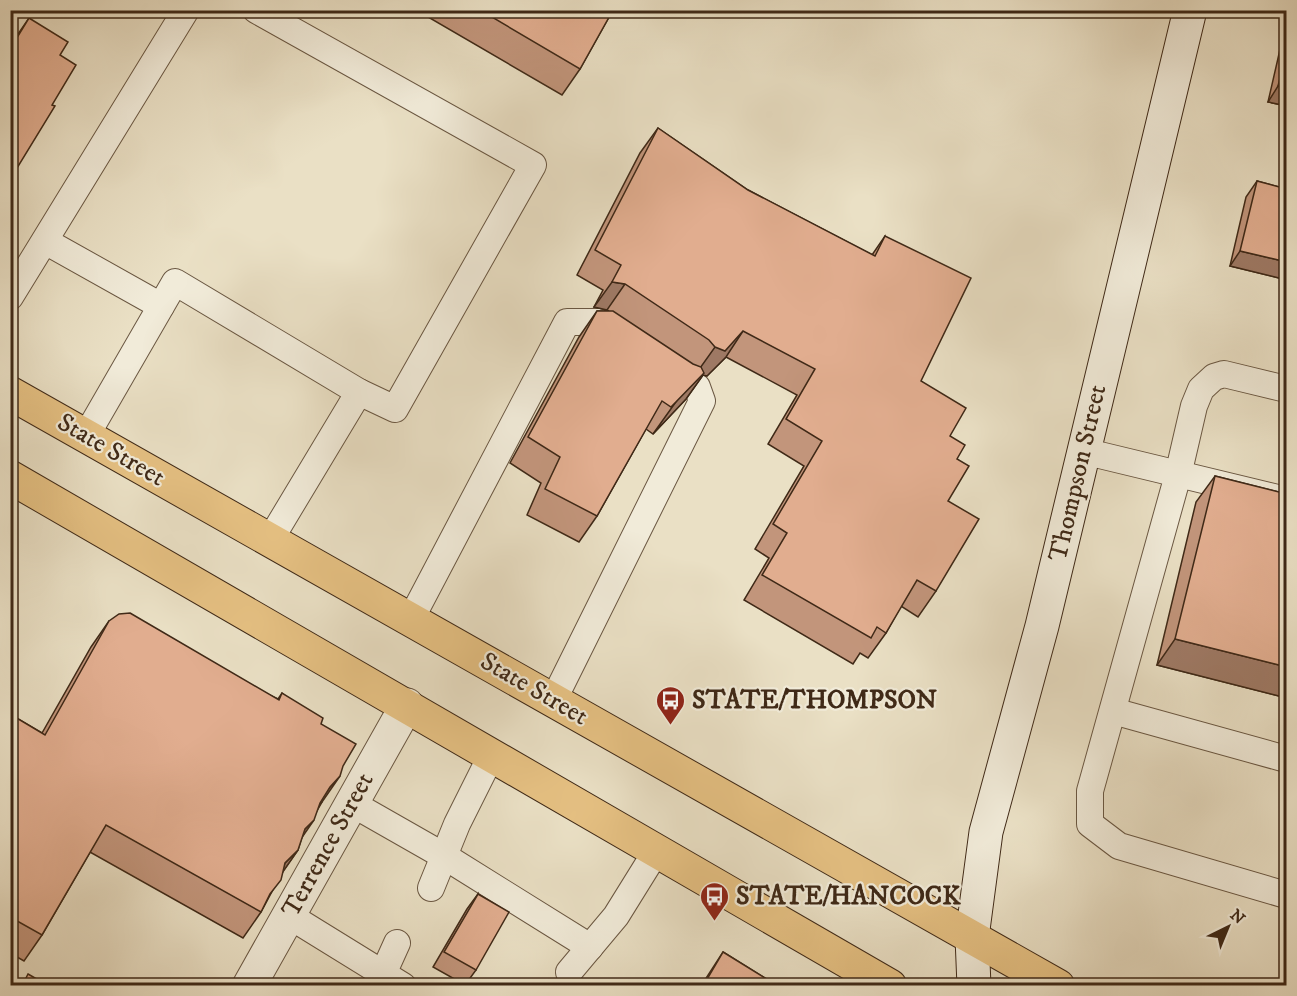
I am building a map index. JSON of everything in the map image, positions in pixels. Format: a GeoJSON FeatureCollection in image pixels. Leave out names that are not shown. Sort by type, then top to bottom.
{"type":"FeatureCollection","features":[{"type":"Feature","properties":{"kind":"main road","name":"Thompson Street"},"geometry":{"type":"LineString","coordinates":[[974,986],[972,937],[986,832],[1042,626],[1190,10]]}},
{"type":"Feature","properties":{"kind":"main road","name":"State Street"},"geometry":{"type":"LineString","coordinates":[[10,393],[1058,986]]}},
{"type":"Feature","properties":{"kind":"main road"},"geometry":{"type":"LineString","coordinates":[[10,477],[890,986]]}},
{"type":"Feature","properties":{"kind":"main road","name":"Terrence Street"},"geometry":{"type":"LineString","coordinates":[[249,986],[407,705]]}},
{"type":"Feature","properties":{"kind":"lane"},"geometry":{"type":"LineString","coordinates":[[10,297],[186,10]]}},
{"type":"Feature","properties":{"kind":"lane"},"geometry":{"type":"LineString","coordinates":[[86,436],[175,282],[359,392],[395,409],[533,165],[256,10]]}},
{"type":"Feature","properties":{"kind":"lane"},"geometry":{"type":"LineString","coordinates":[[45,241],[162,306]]}},
{"type":"Feature","properties":{"kind":"lane"},"geometry":{"type":"LineString","coordinates":[[411,619],[567,322],[599,322],[637,347]]}},
{"type":"Feature","properties":{"kind":"lane"},"geometry":{"type":"LineString","coordinates":[[1287,389],[1224,374],[1214,377],[1201,390],[1194,406],[1178,475],[1090,791],[1090,824],[1119,846],[1287,895]]}},
{"type":"Feature","properties":{"kind":"lane"},"geometry":{"type":"LineString","coordinates":[[553,700],[702,401],[685,379]]}},
{"type":"Feature","properties":{"kind":"lane"},"geometry":{"type":"LineString","coordinates":[[270,540],[359,392]]}},
{"type":"Feature","properties":{"kind":"lane"},"geometry":{"type":"LineString","coordinates":[[1083,451],[1287,500]]}},
{"type":"Feature","properties":{"kind":"lane"},"geometry":{"type":"LineString","coordinates":[[1113,711],[1287,759]]}},
{"type":"Feature","properties":{"kind":"lane"},"geometry":{"type":"LineString","coordinates":[[431,888],[457,824],[492,754]]}},
{"type":"Feature","properties":{"kind":"lane"},"geometry":{"type":"LineString","coordinates":[[351,803],[444,856],[590,947]]}},
{"type":"Feature","properties":{"kind":"lane"},"geometry":{"type":"LineString","coordinates":[[569,972],[616,916],[657,850]]}},
{"type":"Feature","properties":{"kind":"lane"},"geometry":{"type":"LineString","coordinates":[[288,915],[393,980],[397,943]]}},
{"type":"Feature","properties":{"kind":"building"},"geometry":{"type":"Polygon","coordinates":[[[480,10],[613,10],[580,69],[480,10]]]}},
{"type":"Feature","properties":{"kind":"building"},"geometry":{"type":"Polygon","coordinates":[[[29,18],[68,42],[60,55],[76,65],[52,105],[55,106],[14,173],[10,174],[10,38],[15,41],[29,18]]]}},
{"type":"Feature","properties":{"kind":"building"},"geometry":{"type":"Polygon","coordinates":[[[1287,52],[1287,88],[1278,86],[1287,52]]]}},
{"type":"Feature","properties":{"kind":"building"},"geometry":{"type":"Polygon","coordinates":[[[658,128],[748,190],[875,256],[885,236],[971,278],[921,381],[966,408],[950,436],[965,445],[957,459],[969,466],[948,501],[979,519],[936,591],[917,580],[886,633],[877,627],[871,638],[762,575],[787,533],[773,524],[822,441],[786,419],[815,369],[743,331],[725,351],[715,347],[709,340],[625,284],[612,282],[621,265],[595,250],[658,128]]]}},
{"type":"Feature","properties":{"kind":"building"},"geometry":{"type":"Polygon","coordinates":[[[1257,181],[1287,189],[1287,262],[1240,251],[1257,181]]]}},
{"type":"Feature","properties":{"kind":"building"},"geometry":{"type":"Polygon","coordinates":[[[597,311],[613,311],[701,367],[704,373],[671,407],[662,401],[597,516],[545,489],[560,457],[528,437],[597,311]]]}},
{"type":"Feature","properties":{"kind":"building"},"geometry":{"type":"Polygon","coordinates":[[[1215,476],[1287,494],[1287,667],[1175,639],[1215,476]]]}},
{"type":"Feature","properties":{"kind":"building"},"geometry":{"type":"Polygon","coordinates":[[[130,613],[279,700],[282,693],[323,718],[321,724],[356,744],[340,776],[320,803],[314,820],[305,829],[298,850],[285,863],[281,880],[270,894],[261,912],[106,825],[42,935],[10,917],[10,714],[45,735],[109,621],[119,614],[130,613]]]}},
{"type":"Feature","properties":{"kind":"building"},"geometry":{"type":"Polygon","coordinates":[[[478,894],[509,912],[476,970],[444,952],[478,894]]]}},
{"type":"Feature","properties":{"kind":"building"},"geometry":{"type":"Polygon","coordinates":[[[723,952],[778,986],[703,986],[723,952]]]}},
{"type":"Feature","properties":{"kind":"building"},"geometry":{"type":"Polygon","coordinates":[[[28,974],[49,986],[22,986],[28,974]]]}},
{"type":"Feature","properties":{"kind":"place","name":"STATE/THOMPSON"},"geometry":{"type":"Point","coordinates":[671,726]}},
{"type":"Feature","properties":{"kind":"place","name":"STATE/HANCOCK"},"geometry":{"type":"Point","coordinates":[715,922]}}]}
